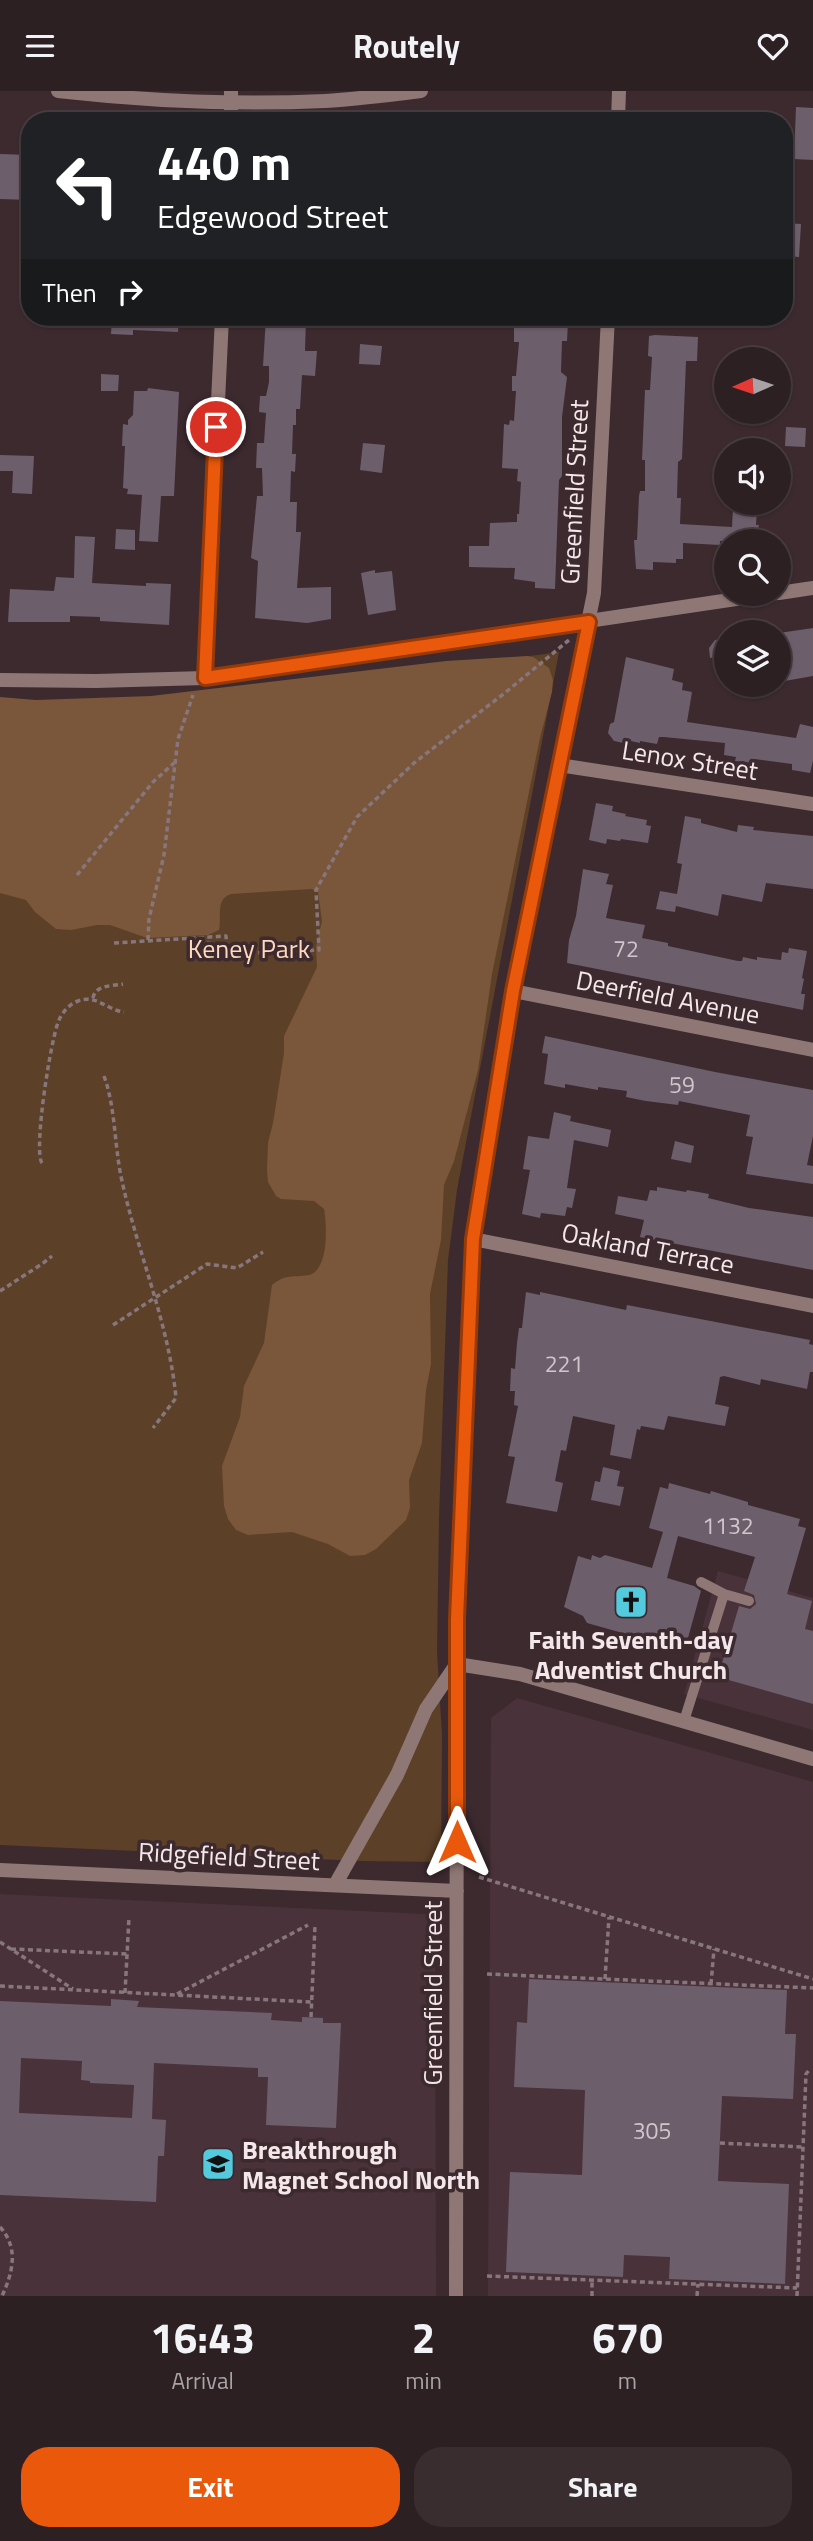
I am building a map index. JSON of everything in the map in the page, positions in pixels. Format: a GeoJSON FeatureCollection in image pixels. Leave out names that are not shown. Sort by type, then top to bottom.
{"type":"FeatureCollection","features":[{"type":"Feature","properties":{"kind":"street"},"geometry":{"type":"LineString","coordinates":[[58,91],[180,101],[231,97],[328,101],[421,91]]}},
{"type":"Feature","properties":{"kind":"street"},"geometry":{"type":"LineString","coordinates":[[618,112],[619,91]]}},
{"type":"Feature","properties":{"kind":"street"},"geometry":{"type":"LineString","coordinates":[[202,678],[222,326]]}},
{"type":"Feature","properties":{"kind":"street","name":"Greenfield Street"},"geometry":{"type":"LineString","coordinates":[[456,2296],[457,1664],[473,1239],[513,991],[594,593],[608,326]]}},
{"type":"Feature","properties":{"kind":"street"},"geometry":{"type":"LineString","coordinates":[[791,591],[813,587]]}},
{"type":"Feature","properties":{"kind":"street"},"geometry":{"type":"LineString","coordinates":[[0,680],[202,678],[714,603]]}},
{"type":"Feature","properties":{"kind":"street","name":"Lenox Street"},"geometry":{"type":"LineString","coordinates":[[559,765],[813,804]]}},
{"type":"Feature","properties":{"kind":"street","name":"Deerfield Avenue"},"geometry":{"type":"LineString","coordinates":[[513,991],[813,1051]]}},
{"type":"Feature","properties":{"kind":"street","name":"Oakland Terrace"},"geometry":{"type":"LineString","coordinates":[[473,1239],[813,1306]]}},
{"type":"Feature","properties":{"kind":"street"},"geometry":{"type":"LineString","coordinates":[[335,1885],[397,1775],[426,1709],[457,1664],[520,1674],[813,1759]]}},
{"type":"Feature","properties":{"kind":"street","name":"Ridgefield Street"},"geometry":{"type":"LineString","coordinates":[[0,1870],[457,1891]]}},
{"type":"Feature","properties":{"kind":"lane"},"geometry":{"type":"LineString","coordinates":[[701,1582],[724,1594],[749,1601]]}},
{"type":"Feature","properties":{"kind":"lane"},"geometry":{"type":"LineString","coordinates":[[684,1721],[724,1594]]}},
{"type":"Feature","properties":{"kind":"path"},"geometry":{"type":"LineString","coordinates":[[114,943],[226,936],[227,954],[319,950],[316,890],[357,817],[414,763],[506,692],[589,622]]}},
{"type":"Feature","properties":{"kind":"path"},"geometry":{"type":"LineString","coordinates":[[148,940],[149,919],[163,855],[178,739],[202,678]]}},
{"type":"Feature","properties":{"kind":"path"},"geometry":{"type":"LineString","coordinates":[[77,875],[153,782],[176,761]]}},
{"type":"Feature","properties":{"kind":"path"},"geometry":{"type":"LineString","coordinates":[[204,958],[209,958],[209,937]]}},
{"type":"Feature","properties":{"kind":"path"},"geometry":{"type":"LineString","coordinates":[[93,999],[94,993],[99,989],[123,984]]}},
{"type":"Feature","properties":{"kind":"path"},"geometry":{"type":"LineString","coordinates":[[42,1163],[38,1151],[53,1039],[60,1019],[68,1006],[93,999],[124,1012]]}},
{"type":"Feature","properties":{"kind":"path"},"geometry":{"type":"LineString","coordinates":[[104,1076],[110,1091],[121,1179],[139,1250],[167,1339],[176,1398],[153,1428]]}},
{"type":"Feature","properties":{"kind":"path"},"geometry":{"type":"LineString","coordinates":[[113,1325],[207,1264],[237,1268],[263,1252]]}},
{"type":"Feature","properties":{"kind":"path"},"geometry":{"type":"LineString","coordinates":[[0,1291],[52,1256]]}},
{"type":"Feature","properties":{"kind":"path"},"geometry":{"type":"LineString","coordinates":[[479,1877],[813,1979]]}},
{"type":"Feature","properties":{"kind":"path"},"geometry":{"type":"LineString","coordinates":[[125,1993],[129,1917]]}},
{"type":"Feature","properties":{"kind":"path"},"geometry":{"type":"LineString","coordinates":[[605,1979],[609,1917]]}},
{"type":"Feature","properties":{"kind":"path"},"geometry":{"type":"LineString","coordinates":[[175,1995],[308,1925]]}},
{"type":"Feature","properties":{"kind":"path"},"geometry":{"type":"LineString","coordinates":[[311,2017],[315,1925]]}},
{"type":"Feature","properties":{"kind":"path"},"geometry":{"type":"LineString","coordinates":[[0,1942],[75,1991]]}},
{"type":"Feature","properties":{"kind":"path"},"geometry":{"type":"LineString","coordinates":[[11,1949],[127,1954]]}},
{"type":"Feature","properties":{"kind":"path"},"geometry":{"type":"LineString","coordinates":[[711,1984],[714,1949]]}},
{"type":"Feature","properties":{"kind":"path"},"geometry":{"type":"LineString","coordinates":[[487,1974],[813,1988]]}},
{"type":"Feature","properties":{"kind":"path"},"geometry":{"type":"LineString","coordinates":[[0,1986],[311,2002]]}},
{"type":"Feature","properties":{"kind":"path"},"geometry":{"type":"LineString","coordinates":[[797,2296],[806,2074],[810,2069]]}},
{"type":"Feature","properties":{"kind":"path"},"geometry":{"type":"LineString","coordinates":[[720,2143],[803,2147]]}},
{"type":"Feature","properties":{"kind":"path"},"geometry":{"type":"LineString","coordinates":[[0,2227],[8,2238],[13,2264],[13,2273],[2,2296]]}},
{"type":"Feature","properties":{"kind":"path"},"geometry":{"type":"LineString","coordinates":[[487,2276],[797,2288]]}},
{"type":"Feature","properties":{"kind":"path"},"geometry":{"type":"LineString","coordinates":[[592,2280],[592,2296]]}},
{"type":"Feature","properties":{"kind":"path"},"geometry":{"type":"LineString","coordinates":[[697,2296],[698,2284]]}},
{"type":"Feature","properties":{"kind":"shaded area"},"geometry":{"type":"Polygon","coordinates":[[[527,656],[549,668],[553,680],[552,692],[540,738],[492,974],[478,1070],[454,1161],[444,1185],[441,1240],[430,1294],[431,1364],[422,1443],[409,1480],[410,1508],[406,1520],[376,1549],[365,1555],[350,1556],[328,1544],[292,1532],[248,1535],[236,1530],[228,1519],[224,1506],[222,1466],[240,1417],[244,1386],[264,1343],[272,1285],[286,1277],[309,1275],[316,1271],[325,1246],[324,1209],[314,1201],[281,1199],[276,1196],[268,1182],[267,1169],[268,1143],[284,1053],[284,1036],[317,967],[316,947],[322,921],[318,892],[312,889],[231,894],[226,896],[221,904],[219,930],[208,935],[147,938],[110,925],[71,930],[56,929],[35,912],[26,900],[0,893],[0,697],[36,700],[151,696],[446,661],[527,656]]]}},
{"type":"Feature","properties":{"kind":"shaded area"},"geometry":{"type":"Polygon","coordinates":[[[718,1571],[813,1598],[813,1730],[684,1694],[718,1571]]]}},
{"type":"Feature","properties":{"kind":"shaded area"},"geometry":{"type":"Polygon","coordinates":[[[517,1698],[813,1782],[813,2296],[488,2296],[491,1718],[517,1698]]]}},
{"type":"Feature","properties":{"kind":"shaded area","name":"Breakthrough Magnet School North"},"geometry":{"type":"Polygon","coordinates":[[[0,1894],[425,1914],[433,1919],[436,2296],[0,2296],[0,1894]]]}},
{"type":"Feature","properties":{"kind":"green space","name":"Keney Park"},"geometry":{"type":"Polygon","coordinates":[[[559,652],[457,1190],[448,1260],[437,1652],[442,1735],[441,1862],[0,1845],[0,700],[66,705],[207,700],[559,652]]]}},
{"type":"Feature","properties":{"kind":"building"},"geometry":{"type":"Polygon","coordinates":[[[796,107],[813,108],[813,160],[794,159],[796,107]]]}},
{"type":"Feature","properties":{"kind":"building"},"geometry":{"type":"Polygon","coordinates":[[[0,154],[21,155],[21,200],[0,199],[0,154]]]}},
{"type":"Feature","properties":{"kind":"building"},"geometry":{"type":"Polygon","coordinates":[[[793,224],[801,224],[799,257],[793,257],[793,224]]]}},
{"type":"Feature","properties":{"kind":"building"},"geometry":{"type":"Polygon","coordinates":[[[111,326],[178,326],[178,332],[133,330],[133,335],[111,334],[111,326]]]}},
{"type":"Feature","properties":{"kind":"building"},"geometry":{"type":"Polygon","coordinates":[[[265,326],[306,326],[305,351],[317,351],[315,376],[302,375],[300,409],[296,409],[296,425],[293,425],[292,454],[296,454],[295,472],[291,471],[290,502],[297,502],[296,532],[301,532],[297,588],[331,587],[331,619],[307,623],[255,618],[258,561],[251,558],[257,496],[263,496],[262,468],[256,468],[257,443],[264,443],[266,413],[259,412],[260,396],[266,396],[269,382],[269,366],[263,366],[265,326]]]}},
{"type":"Feature","properties":{"kind":"building"},"geometry":{"type":"Polygon","coordinates":[[[514,326],[568,326],[567,341],[562,341],[561,372],[567,377],[562,417],[562,476],[559,480],[555,589],[535,588],[535,582],[514,579],[515,568],[469,567],[469,546],[489,546],[490,523],[517,522],[519,514],[521,482],[517,481],[518,469],[502,468],[504,424],[509,425],[510,420],[514,421],[516,391],[512,391],[512,376],[516,376],[519,342],[514,342],[514,326]]]}},
{"type":"Feature","properties":{"kind":"building"},"geometry":{"type":"Polygon","coordinates":[[[649,336],[698,337],[697,361],[686,361],[682,459],[678,462],[677,498],[681,498],[680,524],[732,527],[733,515],[757,515],[756,525],[759,525],[758,529],[714,529],[714,545],[683,543],[683,559],[676,559],[676,563],[653,562],[653,570],[636,569],[634,540],[637,540],[640,491],[645,491],[645,460],[642,460],[645,390],[650,390],[652,357],[648,356],[649,336]]]}},
{"type":"Feature","properties":{"kind":"building"},"geometry":{"type":"Polygon","coordinates":[[[360,344],[382,346],[380,365],[359,364],[360,344]]]}},
{"type":"Feature","properties":{"kind":"building"},"geometry":{"type":"Polygon","coordinates":[[[101,374],[119,375],[118,391],[101,391],[101,374]]]}},
{"type":"Feature","properties":{"kind":"building"},"geometry":{"type":"Polygon","coordinates":[[[148,388],[179,392],[174,496],[161,496],[158,542],[139,541],[142,495],[127,494],[128,489],[123,488],[123,424],[128,425],[128,420],[133,415],[134,391],[147,391],[148,388]]]}},
{"type":"Feature","properties":{"kind":"building"},"geometry":{"type":"Polygon","coordinates":[[[786,427],[806,428],[805,447],[791,446],[791,438],[785,438],[786,427]]]}},
{"type":"Feature","properties":{"kind":"building"},"geometry":{"type":"Polygon","coordinates":[[[363,443],[385,445],[382,473],[360,470],[363,443]]]}},
{"type":"Feature","properties":{"kind":"building"},"geometry":{"type":"Polygon","coordinates":[[[0,455],[34,456],[32,494],[12,493],[13,471],[0,471],[0,455]]]}},
{"type":"Feature","properties":{"kind":"building"},"geometry":{"type":"Polygon","coordinates":[[[116,529],[135,530],[135,550],[115,549],[116,529]]]}},
{"type":"Feature","properties":{"kind":"building"},"geometry":{"type":"Polygon","coordinates":[[[75,536],[95,537],[92,583],[146,586],[146,583],[171,584],[169,625],[100,621],[100,617],[70,616],[70,622],[8,622],[10,589],[54,591],[56,577],[74,578],[75,536]]]}},
{"type":"Feature","properties":{"kind":"building"},"geometry":{"type":"Polygon","coordinates":[[[375,570],[375,573],[392,571],[396,610],[368,615],[361,573],[375,570]]]}},
{"type":"Feature","properties":{"kind":"building"},"geometry":{"type":"Polygon","coordinates":[[[813,628],[813,676],[791,680],[791,631],[813,628]]]}},
{"type":"Feature","properties":{"kind":"building"},"geometry":{"type":"Polygon","coordinates":[[[714,641],[714,657],[710,658],[709,648],[714,641]]]}},
{"type":"Feature","properties":{"kind":"building"},"geometry":{"type":"Polygon","coordinates":[[[626,657],[674,669],[672,680],[683,683],[682,690],[692,692],[687,722],[796,738],[800,724],[813,727],[813,761],[810,773],[792,770],[792,764],[754,759],[754,763],[735,761],[736,757],[724,755],[725,743],[664,737],[659,737],[657,744],[614,741],[608,733],[610,724],[614,722],[626,657]]]}},
{"type":"Feature","properties":{"kind":"building"},"geometry":{"type":"Polygon","coordinates":[[[596,803],[613,806],[612,811],[626,814],[625,816],[647,820],[646,825],[651,826],[648,843],[607,839],[606,844],[589,840],[596,803]]]}},
{"type":"Feature","properties":{"kind":"building"},"geometry":{"type":"Polygon","coordinates":[[[685,816],[737,832],[738,825],[754,827],[753,830],[813,836],[813,889],[766,883],[762,902],[722,894],[718,916],[676,906],[675,912],[656,909],[660,891],[677,894],[682,864],[677,863],[685,816]]]}},
{"type":"Feature","properties":{"kind":"building"},"geometry":{"type":"Polygon","coordinates":[[[583,869],[609,874],[606,884],[613,885],[606,918],[645,925],[642,938],[738,961],[742,961],[743,957],[781,960],[782,952],[788,953],[789,948],[807,951],[802,978],[801,994],[805,994],[803,1010],[567,963],[583,869]]]}},
{"type":"Feature","properties":{"kind":"building"},"geometry":{"type":"Polygon","coordinates":[[[545,1036],[813,1090],[813,1136],[807,1165],[813,1166],[813,1184],[746,1174],[753,1137],[746,1136],[750,1115],[679,1101],[678,1105],[646,1101],[626,1097],[627,1091],[598,1087],[598,1090],[565,1084],[565,1088],[544,1084],[548,1054],[542,1053],[545,1036]]]}},
{"type":"Feature","properties":{"kind":"building"},"geometry":{"type":"Polygon","coordinates":[[[554,1112],[571,1116],[570,1121],[611,1130],[608,1147],[574,1140],[567,1188],[576,1189],[572,1208],[567,1207],[565,1216],[541,1213],[540,1218],[522,1214],[530,1170],[523,1169],[528,1136],[549,1139],[554,1112]]]}},
{"type":"Feature","properties":{"kind":"building"},"geometry":{"type":"Polygon","coordinates":[[[675,1141],[694,1146],[691,1163],[671,1159],[675,1141]]]}},
{"type":"Feature","properties":{"kind":"building"},"geometry":{"type":"Polygon","coordinates":[[[657,1187],[709,1194],[708,1198],[749,1208],[813,1217],[813,1270],[640,1237],[644,1220],[615,1214],[618,1196],[647,1201],[650,1190],[657,1191],[657,1187]]]}},
{"type":"Feature","properties":{"kind":"building"},"geometry":{"type":"Polygon","coordinates":[[[526,1292],[540,1295],[540,1292],[626,1310],[627,1305],[810,1340],[809,1344],[813,1345],[813,1372],[810,1372],[807,1389],[761,1379],[760,1385],[720,1377],[715,1404],[729,1407],[725,1426],[668,1416],[664,1430],[641,1426],[640,1430],[637,1429],[631,1459],[610,1455],[615,1425],[573,1416],[566,1451],[561,1450],[555,1481],[563,1483],[557,1512],[506,1503],[515,1457],[508,1456],[518,1406],[514,1405],[515,1391],[510,1391],[511,1368],[515,1369],[526,1292]]]}},
{"type":"Feature","properties":{"kind":"building"},"geometry":{"type":"Polygon","coordinates":[[[603,1467],[620,1471],[617,1486],[624,1487],[620,1506],[591,1500],[595,1481],[600,1482],[603,1467]]]}},
{"type":"Feature","properties":{"kind":"building"},"geometry":{"type":"Polygon","coordinates":[[[669,1483],[710,1494],[711,1491],[748,1502],[748,1505],[800,1519],[798,1526],[806,1528],[787,1594],[812,1601],[805,1629],[813,1631],[813,1704],[718,1677],[739,1606],[750,1609],[756,1604],[754,1595],[744,1591],[755,1557],[678,1536],[667,1578],[694,1586],[701,1591],[686,1645],[651,1635],[644,1639],[587,1623],[583,1616],[564,1607],[578,1556],[591,1560],[592,1555],[600,1558],[605,1555],[652,1568],[663,1532],[649,1528],[660,1487],[668,1489],[669,1483]]]}},
{"type":"Feature","properties":{"kind":"building"},"geometry":{"type":"Polygon","coordinates":[[[529,1979],[787,1990],[785,2034],[796,2034],[793,2099],[722,2096],[718,2181],[789,2184],[785,2284],[669,2279],[670,2257],[624,2255],[623,2277],[506,2272],[510,2172],[582,2175],[585,2090],[514,2087],[517,2022],[527,2023],[529,1979]]]}},
{"type":"Feature","properties":{"kind":"building"},"geometry":{"type":"Polygon","coordinates":[[[111,1999],[139,2001],[137,2007],[272,2013],[271,2020],[302,2022],[302,2017],[323,2018],[323,2023],[341,2023],[336,2128],[266,2125],[268,2077],[258,2077],[258,2068],[154,2063],[152,2119],[166,2120],[164,2156],[158,2156],[156,2202],[0,2195],[0,2001],[111,2006],[111,1999]],[[21,2058],[19,2113],[132,2118],[134,2085],[90,2083],[81,2080],[82,2061],[21,2058]]]}},
{"type":"Feature","properties":{"kind":"place","name":"Faith Seventh-day Adventist Church"},"geometry":{"type":"Point","coordinates":[631,1602]}},
{"type":"Feature","properties":{"kind":"place","name":"Breakthrough Magnet School North"},"geometry":{"type":"Point","coordinates":[218,2164]}},
{"type":"Feature","properties":{"kind":"route"},"geometry":{"type":"LineString","coordinates":[[216,427],[205,678],[589,622],[513,991],[473,1239],[457,1619],[457,1842]]}}]}
